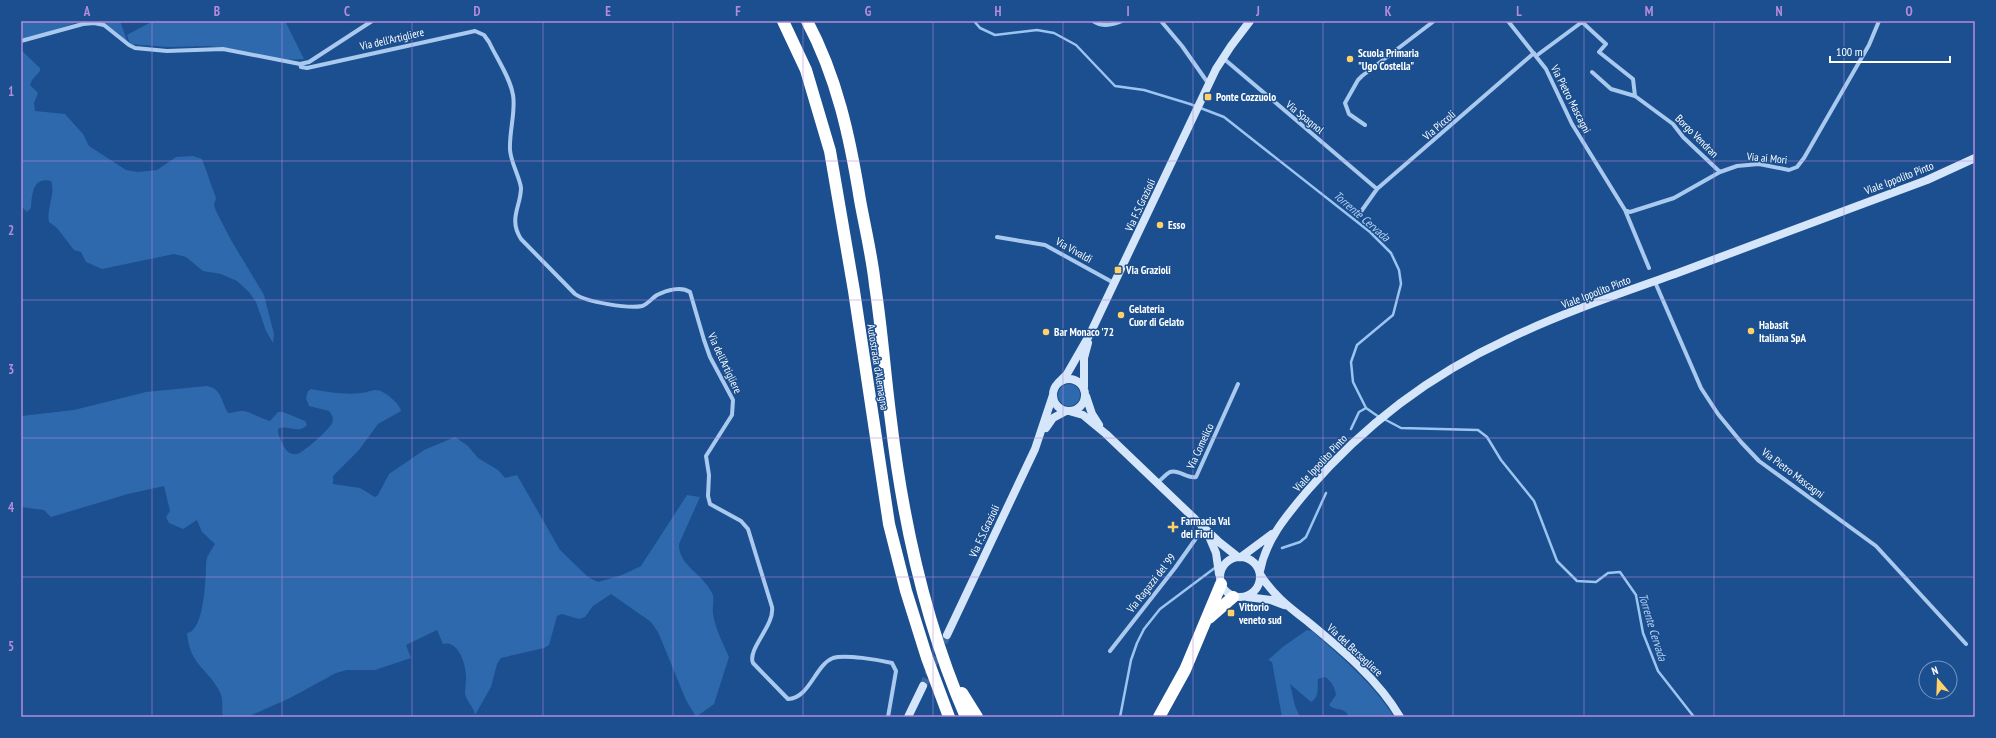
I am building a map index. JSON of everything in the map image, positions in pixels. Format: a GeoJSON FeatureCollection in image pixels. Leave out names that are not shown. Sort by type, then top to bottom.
{"type":"FeatureCollection","features":[{"type":"Feature","properties":{"kind":"highway","name":"Autostrada d'Alemagna"},"geometry":{"type":"LineString","coordinates":[[783,21],[806,70],[830,151],[854,290],[889,524],[906,591],[927,658],[949,717]]}},
{"type":"Feature","properties":{"kind":"highway","name":"Autostrada d'Alemagna"},"geometry":{"type":"LineString","coordinates":[[807,21],[826,63],[841,105],[850,143],[875,284],[891,423],[905,520],[921,585],[940,651],[966,717]]}},
{"type":"Feature","properties":{"kind":"highway"},"geometry":{"type":"LineString","coordinates":[[1159,717],[1185,670],[1208,619],[1220,581]]}},
{"type":"Feature","properties":{"kind":"highway"},"geometry":{"type":"LineString","coordinates":[[1208,619],[1233,597]]}},
{"type":"Feature","properties":{"kind":"highway"},"geometry":{"type":"LineString","coordinates":[[940,651],[952,677],[977,717]]}},
{"type":"Feature","properties":{"kind":"main road","name":"Via F.S.Grazioli"},"geometry":{"type":"LineString","coordinates":[[1058,383],[1067,374],[1090,334],[1208,84],[1223,58],[1250,21]]}},
{"type":"Feature","properties":{"kind":"main road","name":"Viale Ippolito Pinto"},"geometry":{"type":"LineString","coordinates":[[1260,572],[1264,553],[1277,529],[1318,478],[1389,412],[1436,378],[1506,339],[1654,281],[1927,180],[1975,158]]}},
{"type":"Feature","properties":{"kind":"main road","name":"Via F.S.Grazioli"},"geometry":{"type":"LineString","coordinates":[[1084,387],[1084,358],[1090,334]]}},
{"type":"Feature","properties":{"kind":"main road"},"geometry":{"type":"LineString","coordinates":[[1106,434],[1092,414],[1084,387],[1077,380],[1067,378],[1058,383],[1054,389],[1053,396],[1056,404],[1067,411],[1083,415],[1106,434],[1202,525],[1240,557],[1255,563],[1260,572],[1260,585],[1257,590],[1246,597],[1233,597],[1228,594],[1220,581],[1213,545],[1202,525]]}},
{"type":"Feature","properties":{"kind":"main road","name":"Via F.S.Grazioli"},"geometry":{"type":"LineString","coordinates":[[1041,436],[1053,396]]}},
{"type":"Feature","properties":{"kind":"main road"},"geometry":{"type":"LineString","coordinates":[[1067,411],[1074,410],[1082,404],[1086,396]]}},
{"type":"Feature","properties":{"kind":"main road","name":"Via F.S.Grazioli"},"geometry":{"type":"LineString","coordinates":[[947,635],[1041,436],[1053,418],[1067,411]]}},
{"type":"Feature","properties":{"kind":"main road","name":"Viale Ippolito Pinto"},"geometry":{"type":"LineString","coordinates":[[1240,557],[1255,548],[1277,529]]}},
{"type":"Feature","properties":{"kind":"main road"},"geometry":{"type":"LineString","coordinates":[[1220,581],[1224,565],[1228,561],[1240,557]]}},
{"type":"Feature","properties":{"kind":"main road","name":"Via del Bersagliere"},"geometry":{"type":"LineString","coordinates":[[1260,572],[1269,588],[1288,607],[1370,677],[1388,698],[1400,717]]}},
{"type":"Feature","properties":{"kind":"main road","name":"Via del Bersagliere"},"geometry":{"type":"LineString","coordinates":[[1246,597],[1271,600],[1288,607]]}},
{"type":"Feature","properties":{"kind":"main road"},"geometry":{"type":"LineString","coordinates":[[908,717],[923,686]]}},
{"type":"Feature","properties":{"kind":"street"},"geometry":{"type":"LineString","coordinates":[[21,42],[84,24],[94,23],[104,25],[135,48],[167,51],[223,48],[300,64],[309,62],[372,21]]}},
{"type":"Feature","properties":{"kind":"street"},"geometry":{"type":"LineString","coordinates":[[1093,21],[1097,24],[1107,25],[1122,21]]}},
{"type":"Feature","properties":{"kind":"street"},"geometry":{"type":"LineString","coordinates":[[1161,21],[1182,46],[1208,84]]}},
{"type":"Feature","properties":{"kind":"street"},"geometry":{"type":"LineString","coordinates":[[1365,125],[1348,114],[1345,103],[1358,80],[1434,21]]}},
{"type":"Feature","properties":{"kind":"street","name":"Via Pietro Mascagni"},"geometry":{"type":"LineString","coordinates":[[1508,21],[1535,54],[1552,81],[1572,124],[1626,210],[1649,268]]}},
{"type":"Feature","properties":{"kind":"street","name":"Via ai Mori"},"geometry":{"type":"LineString","coordinates":[[1626,210],[1630,212],[1674,198],[1720,172],[1747,164],[1789,170],[1797,167],[1804,158],[1869,45],[1880,21]]}},
{"type":"Feature","properties":{"kind":"street"},"geometry":{"type":"LineString","coordinates":[[1535,54],[1582,22],[1606,44],[1600,52],[1633,79],[1635,96],[1611,89],[1592,72]]}},
{"type":"Feature","properties":{"kind":"street","name":"Via dell'Artigliere"},"geometry":{"type":"LineString","coordinates":[[300,64],[301,67],[307,68],[475,31],[484,35],[493,49],[513,95],[509,132],[513,166],[521,189],[515,213],[518,232],[521,239],[575,294],[583,299],[616,305],[642,306],[657,295],[674,289],[683,289],[690,292],[706,346],[733,400],[732,415],[706,456],[709,475],[708,500],[713,506],[741,521],[748,529],[772,607],[772,617],[752,656],[753,663],[788,698],[799,695],[825,664],[832,659],[842,657],[892,663],[896,671],[888,717]]}},
{"type":"Feature","properties":{"kind":"street","name":"Via Piccoli"},"geometry":{"type":"LineString","coordinates":[[1360,213],[1377,189],[1535,54]]}},
{"type":"Feature","properties":{"kind":"street","name":"Via Spagnol"},"geometry":{"type":"LineString","coordinates":[[1223,58],[1377,189]]}},
{"type":"Feature","properties":{"kind":"street","name":"Borgo Vendran"},"geometry":{"type":"LineString","coordinates":[[1635,96],[1673,124],[1683,137],[1720,172]]}},
{"type":"Feature","properties":{"kind":"street","name":"Via Vivaldi"},"geometry":{"type":"LineString","coordinates":[[998,237],[1046,245],[1114,284]]}},
{"type":"Feature","properties":{"kind":"street","name":"Via Pietro Mascagni"},"geometry":{"type":"LineString","coordinates":[[1654,281],[1701,388],[1718,414],[1741,442],[1759,461],[1876,546],[1966,644]]}},
{"type":"Feature","properties":{"kind":"street","name":"Via Comelico"},"geometry":{"type":"LineString","coordinates":[[1157,483],[1170,472],[1175,472],[1192,478],[1196,477],[1238,384]]}},
{"type":"Feature","properties":{"kind":"street","name":"Via Ragazzi del '99"},"geometry":{"type":"LineString","coordinates":[[1110,651],[1175,568],[1199,534],[1202,525]]}},
{"type":"Feature","properties":{"kind":"shaded area"},"geometry":{"type":"Polygon","coordinates":[[[21,21],[81,21],[21,40],[21,21]]]}},
{"type":"Feature","properties":{"kind":"shaded area"},"geometry":{"type":"Polygon","coordinates":[[[94,21],[120,21],[128,43],[94,21]]]}},
{"type":"Feature","properties":{"kind":"shaded area"},"geometry":{"type":"Polygon","coordinates":[[[153,21],[285,21],[304,59],[286,60],[226,48],[208,46],[168,47],[130,44],[127,35],[153,21]]]}},
{"type":"Feature","properties":{"kind":"shaded area"},"geometry":{"type":"Polygon","coordinates":[[[21,50],[40,68],[40,71],[32,80],[30,85],[38,93],[34,103],[35,111],[65,114],[83,134],[89,146],[126,170],[138,172],[157,170],[176,157],[193,156],[202,159],[216,198],[214,205],[216,211],[231,240],[264,295],[274,334],[273,343],[266,331],[256,302],[249,292],[237,281],[221,274],[203,271],[186,257],[174,254],[102,269],[86,262],[81,252],[74,250],[57,228],[49,222],[48,217],[52,191],[51,181],[40,181],[37,184],[34,188],[31,208],[27,212],[21,206],[21,50]]]}},
{"type":"Feature","properties":{"kind":"shaded area"},"geometry":{"type":"Polygon","coordinates":[[[1065,384],[1073,384],[1080,391],[1080,399],[1073,406],[1065,406],[1058,399],[1058,391],[1065,384]]]}},
{"type":"Feature","properties":{"kind":"shaded area"},"geometry":{"type":"Polygon","coordinates":[[[207,386],[216,390],[228,413],[245,411],[270,421],[278,412],[283,412],[305,421],[307,425],[304,428],[278,429],[279,437],[285,448],[288,452],[294,454],[297,454],[305,449],[316,440],[326,431],[333,421],[329,411],[309,406],[306,398],[308,391],[311,389],[349,394],[363,393],[372,390],[383,392],[395,401],[401,411],[378,424],[359,450],[333,476],[333,484],[360,488],[375,497],[378,495],[389,474],[424,450],[455,437],[468,446],[478,458],[498,470],[505,478],[517,475],[560,550],[588,577],[598,582],[622,575],[641,566],[687,495],[700,497],[679,544],[682,558],[703,580],[712,593],[714,619],[729,657],[714,704],[696,717],[686,700],[658,632],[651,622],[611,594],[593,606],[585,617],[579,619],[562,614],[557,616],[549,645],[544,648],[501,658],[497,664],[491,687],[475,715],[465,693],[466,672],[463,660],[453,646],[443,644],[437,630],[406,645],[411,658],[375,670],[347,670],[336,673],[290,698],[247,717],[223,717],[222,698],[220,692],[210,677],[195,660],[189,644],[187,633],[193,630],[197,624],[203,603],[207,557],[215,544],[202,532],[197,520],[183,529],[169,523],[166,517],[170,511],[164,486],[128,494],[51,517],[44,510],[21,507],[21,416],[74,410],[146,392],[207,386]]]}},
{"type":"Feature","properties":{"kind":"shaded area"},"geometry":{"type":"Polygon","coordinates":[[[1307,630],[1312,631],[1367,682],[1394,717],[1347,717],[1348,715],[1344,711],[1329,705],[1336,695],[1332,684],[1325,677],[1318,679],[1318,692],[1314,700],[1311,702],[1290,684],[1295,706],[1300,717],[1282,717],[1272,662],[1268,660],[1284,646],[1307,630]]]}},
{"type":"Feature","properties":{"kind":"waterway","name":"Torrente Cervada"},"geometry":{"type":"LineString","coordinates":[[974,21],[980,28],[995,35],[1037,30],[1054,33],[1076,45],[1115,86],[1144,90],[1190,104],[1224,117],[1370,232],[1391,253],[1399,270],[1401,284],[1393,315],[1357,345],[1351,362],[1353,382],[1366,408],[1379,417]]}},
{"type":"Feature","properties":{"kind":"waterway"},"geometry":{"type":"LineString","coordinates":[[1351,429],[1359,412],[1366,408]]}},
{"type":"Feature","properties":{"kind":"waterway","name":"Torrente Cervada"},"geometry":{"type":"LineString","coordinates":[[1384,419],[1401,428],[1478,430],[1487,437],[1501,460],[1534,501],[1557,561],[1577,581],[1596,582],[1608,573],[1620,572],[1636,595],[1643,633],[1658,671],[1694,717]]}},
{"type":"Feature","properties":{"kind":"waterway"},"geometry":{"type":"LineString","coordinates":[[1282,548],[1300,542],[1306,537],[1326,493]]}},
{"type":"Feature","properties":{"kind":"waterway"},"geometry":{"type":"LineString","coordinates":[[1120,717],[1131,660],[1144,629],[1160,609],[1216,567]]}},
{"type":"Feature","properties":{"kind":"tunnel"},"geometry":{"type":"LineString","coordinates":[[923,686],[947,635]]}},
{"type":"Feature","properties":{"kind":"place","name":"Scuola Primaria \"Ugo Costella\""},"geometry":{"type":"Point","coordinates":[1350,59]}},
{"type":"Feature","properties":{"kind":"place","name":"Ponte Cozzuolo"},"geometry":{"type":"Point","coordinates":[1208,97]}},
{"type":"Feature","properties":{"kind":"place","name":"Esso"},"geometry":{"type":"Point","coordinates":[1160,225]}},
{"type":"Feature","properties":{"kind":"place","name":"Via Grazioli"},"geometry":{"type":"Point","coordinates":[1118,270]}},
{"type":"Feature","properties":{"kind":"place","name":"Gelateria Cuor di Gelato"},"geometry":{"type":"Point","coordinates":[1121,315]}},
{"type":"Feature","properties":{"kind":"place","name":"Habasit Italiana SpA"},"geometry":{"type":"Point","coordinates":[1751,331]}},
{"type":"Feature","properties":{"kind":"place","name":"Bar Monaco '72"},"geometry":{"type":"Point","coordinates":[1046,332]}},
{"type":"Feature","properties":{"kind":"place","name":"Farmacia Val dei Fiori"},"geometry":{"type":"Point","coordinates":[1173,527]}},
{"type":"Feature","properties":{"kind":"place","name":"Vittorio veneto sud"},"geometry":{"type":"Point","coordinates":[1231,613]}}]}
